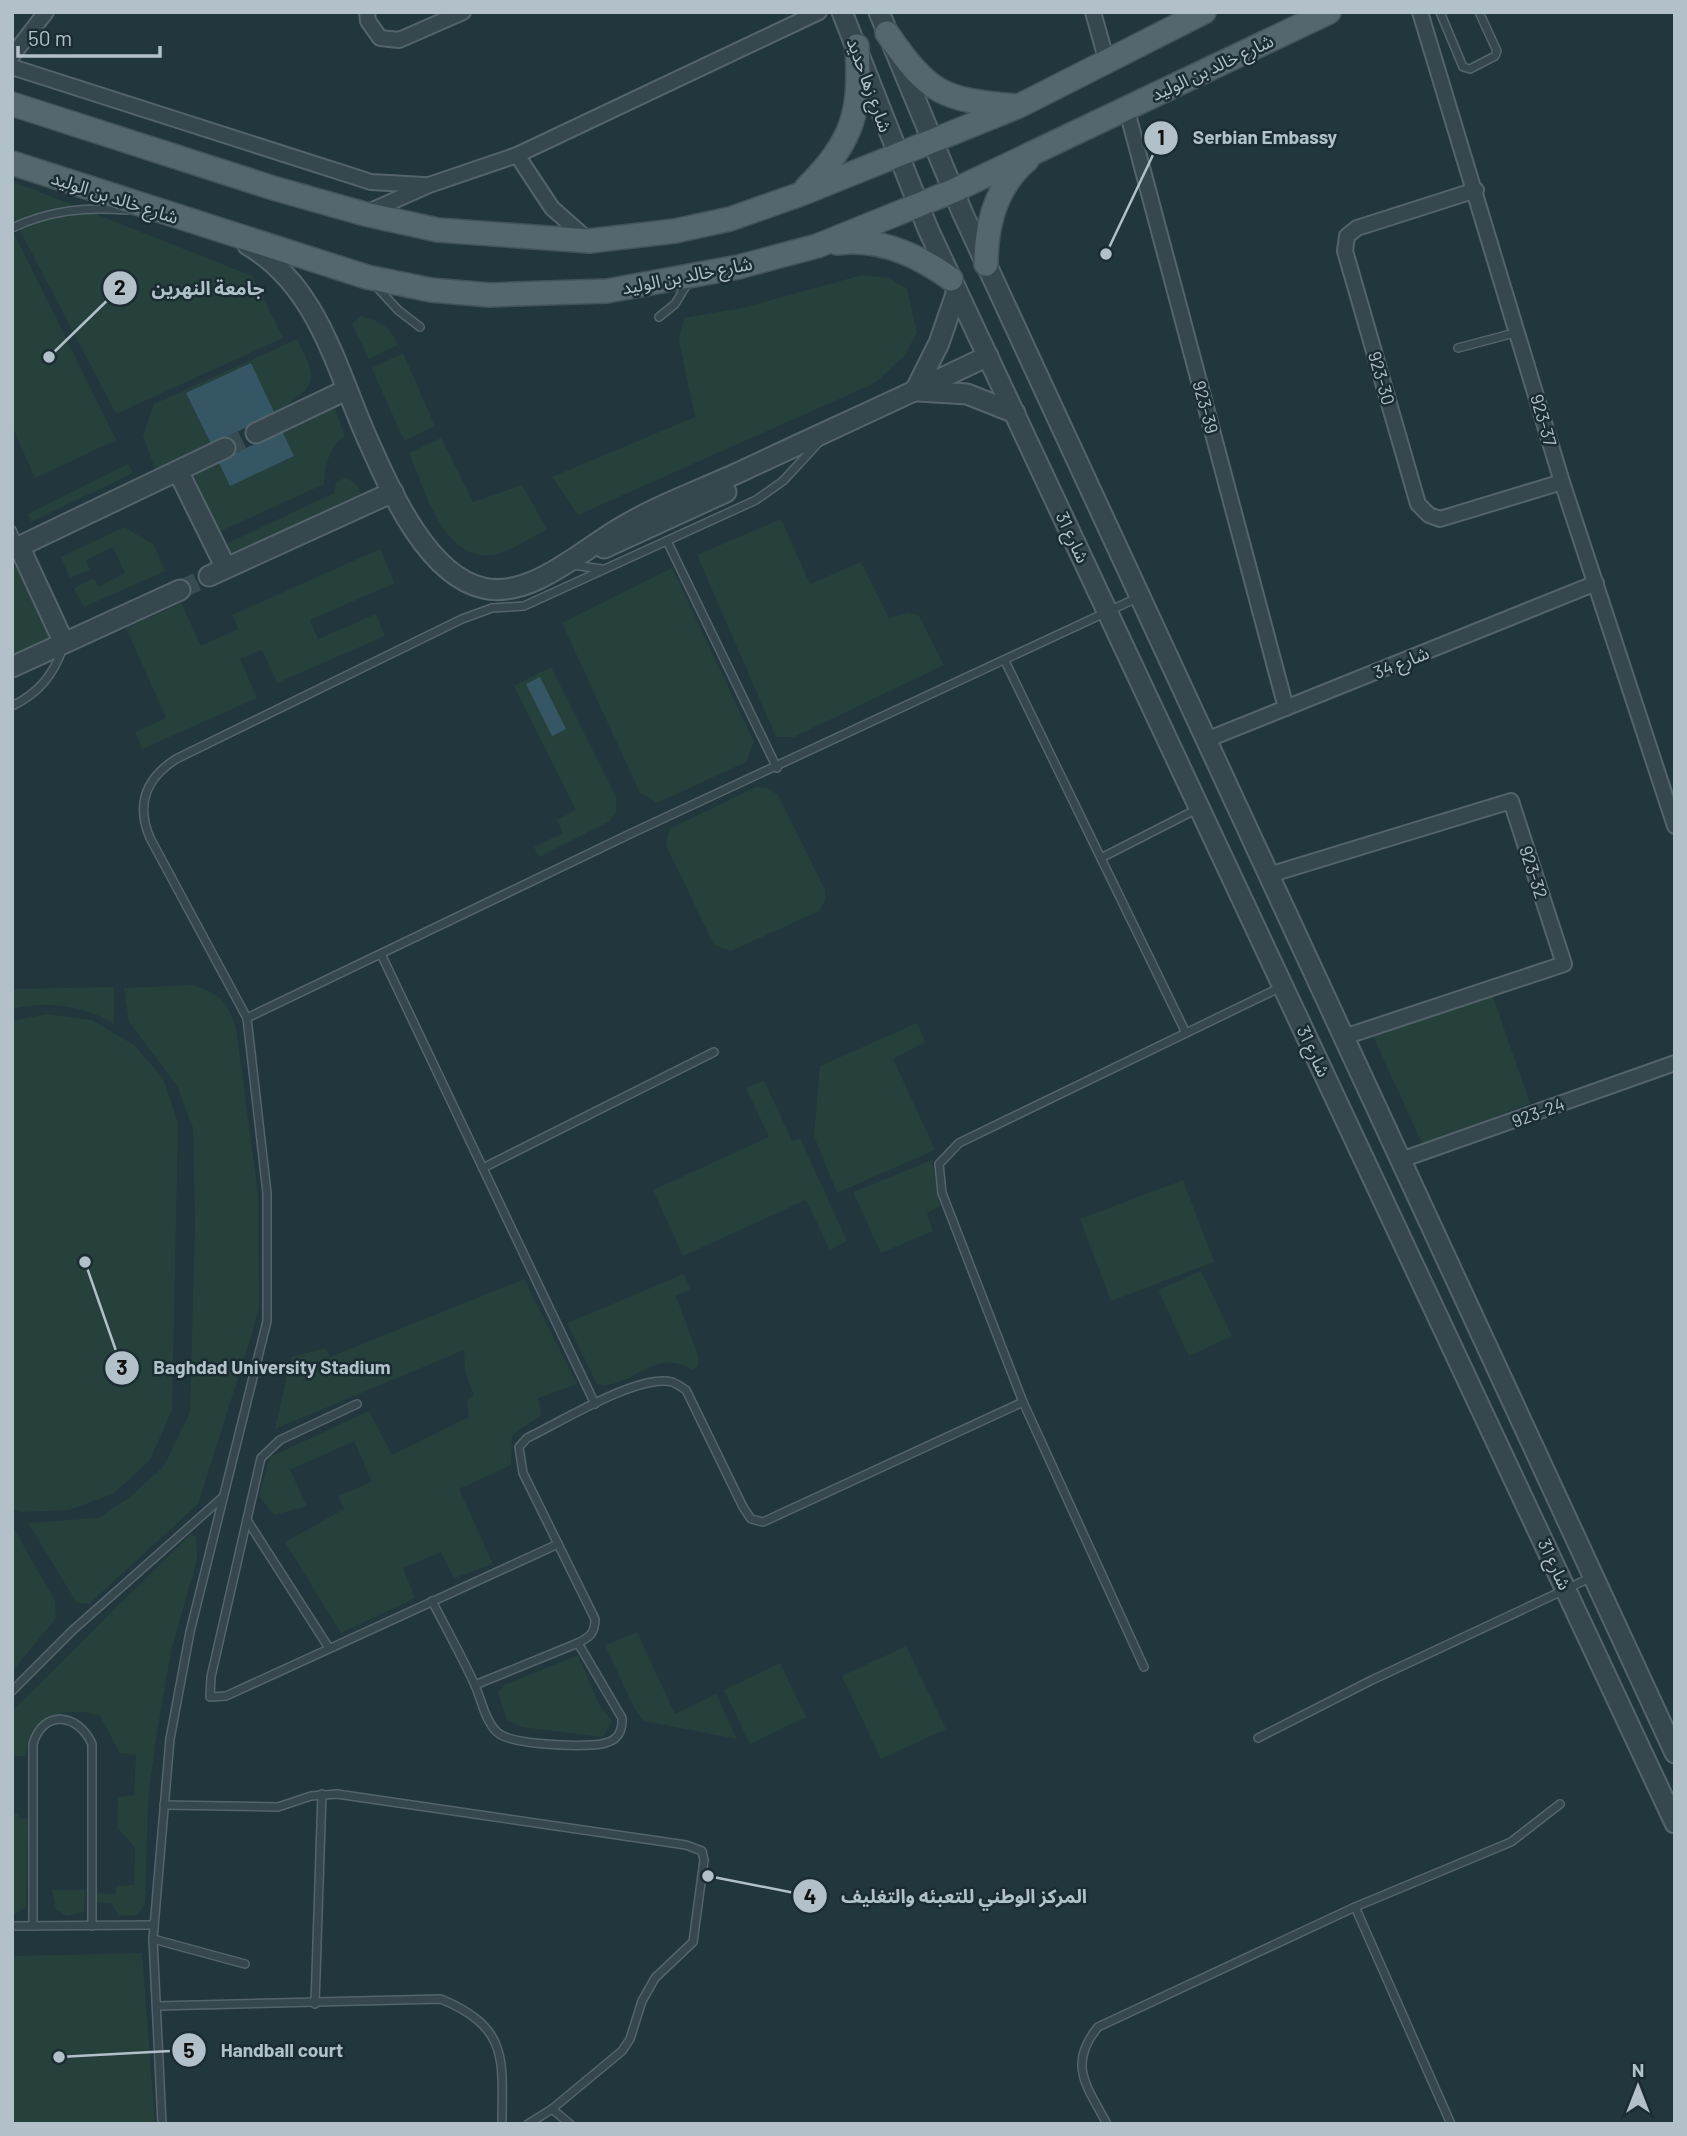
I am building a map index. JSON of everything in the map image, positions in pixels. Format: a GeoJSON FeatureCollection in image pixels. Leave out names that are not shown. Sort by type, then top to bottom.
{"type":"FeatureCollection","features":[{"type":"Feature","properties":{"kind":"main road"},"geometry":{"type":"LineString","coordinates":[[12,104],[273,188],[365,214],[438,230],[589,241],[675,232],[730,219],[800,194],[933,143],[1019,106],[1204,12]]}},
{"type":"Feature","properties":{"kind":"main road","name":"شارع خالد بن الوليد"},"geometry":{"type":"LineString","coordinates":[[12,163],[367,277],[431,290],[544,296],[607,291],[690,276],[817,246],[953,191],[1329,12]]}},
{"type":"Feature","properties":{"kind":"main road"},"geometry":{"type":"LineString","coordinates":[[883,22],[914,72],[941,93],[966,101],[1019,106]]}},
{"type":"Feature","properties":{"kind":"main road"},"geometry":{"type":"LineString","coordinates":[[800,194],[833,162],[846,142],[857,113],[857,46]]}},
{"type":"Feature","properties":{"kind":"main road"},"geometry":{"type":"LineString","coordinates":[[986,264],[986,237],[999,197],[1018,167],[1038,150]]}},
{"type":"Feature","properties":{"kind":"main road"},"geometry":{"type":"LineString","coordinates":[[817,246],[845,242],[874,243],[928,263],[954,285]]}},
{"type":"Feature","properties":{"kind":"street"},"geometry":{"type":"LineString","coordinates":[[12,56],[46,12]]}},
{"type":"Feature","properties":{"kind":"street"},"geometry":{"type":"LineString","coordinates":[[367,12],[368,21],[380,38],[399,40],[463,12]]}},
{"type":"Feature","properties":{"kind":"street"},"geometry":{"type":"LineString","coordinates":[[365,214],[429,185],[517,155],[819,12]]}},
{"type":"Feature","properties":{"kind":"street","name":"شارع زها حديد"},"geometry":{"type":"LineString","coordinates":[[842,12],[917,206]]}},
{"type":"Feature","properties":{"kind":"street"},"geometry":{"type":"LineString","coordinates":[[1093,12],[1107,62]]}},
{"type":"Feature","properties":{"kind":"street","name":"923-37"},"geometry":{"type":"LineString","coordinates":[[1420,12],[1519,332],[1562,482],[1675,826]]}},
{"type":"Feature","properties":{"kind":"street","name":"شارع زها حديد"},"geometry":{"type":"LineString","coordinates":[[883,22],[953,191]]}},
{"type":"Feature","properties":{"kind":"street"},"geometry":{"type":"LineString","coordinates":[[12,66],[371,182],[429,185]]}},
{"type":"Feature","properties":{"kind":"street","name":"923-39"},"geometry":{"type":"LineString","coordinates":[[1126,107],[1286,708]]}},
{"type":"Feature","properties":{"kind":"street"},"geometry":{"type":"LineString","coordinates":[[888,132],[900,143],[915,141],[921,135],[923,120]]}},
{"type":"Feature","properties":{"kind":"street"},"geometry":{"type":"LineString","coordinates":[[517,155],[552,208],[589,241]]}},
{"type":"Feature","properties":{"kind":"street","name":"923-30"},"geometry":{"type":"LineString","coordinates":[[1476,190],[1357,228],[1347,236],[1345,251],[1418,504],[1429,515],[1440,519],[1562,482]]}},
{"type":"Feature","properties":{"kind":"street","name":"شارع 31"},"geometry":{"type":"LineString","coordinates":[[953,191],[1675,1753]]}},
{"type":"Feature","properties":{"kind":"street","name":"شارع 31"},"geometry":{"type":"LineString","coordinates":[[917,206],[1675,1823]]}},
{"type":"Feature","properties":{"kind":"street"},"geometry":{"type":"LineString","coordinates":[[198,224],[268,257],[297,288],[326,336],[346,390],[393,492],[431,551],[464,582],[485,589],[510,588],[575,559],[632,521],[988,356]]}},
{"type":"Feature","properties":{"kind":"street"},"geometry":{"type":"LineString","coordinates":[[915,391],[939,343],[954,285]]}},
{"type":"Feature","properties":{"kind":"street"},"geometry":{"type":"LineString","coordinates":[[256,433],[346,390]]}},
{"type":"Feature","properties":{"kind":"street"},"geometry":{"type":"LineString","coordinates":[[915,391],[967,394],[1015,413]]}},
{"type":"Feature","properties":{"kind":"street"},"geometry":{"type":"LineString","coordinates":[[64,643],[15,542],[225,448]]}},
{"type":"Feature","properties":{"kind":"street"},"geometry":{"type":"LineString","coordinates":[[178,471],[218,572],[393,492]]}},
{"type":"Feature","properties":{"kind":"street","name":"شارع 34"},"geometry":{"type":"LineString","coordinates":[[1206,740],[1596,583]]}},
{"type":"Feature","properties":{"kind":"street"},"geometry":{"type":"LineString","coordinates":[[12,667],[180,590]]}},
{"type":"Feature","properties":{"kind":"street","name":"923-32"},"geometry":{"type":"LineString","coordinates":[[1269,875],[1511,801],[1564,964],[1343,1037]]}},
{"type":"Feature","properties":{"kind":"street","name":"923-24"},"geometry":{"type":"LineString","coordinates":[[1401,1160],[1675,1063]]}},
{"type":"Feature","properties":{"kind":"lane"},"geometry":{"type":"LineString","coordinates":[[1440,12],[1463,66],[1470,69],[1495,56],[1497,51],[1479,12]]}},
{"type":"Feature","properties":{"kind":"lane"},"geometry":{"type":"LineString","coordinates":[[12,228],[34,217],[60,211],[96,208],[136,210],[198,224]]}},
{"type":"Feature","properties":{"kind":"lane"},"geometry":{"type":"LineString","coordinates":[[659,317],[682,296],[690,276]]}},
{"type":"Feature","properties":{"kind":"lane"},"geometry":{"type":"LineString","coordinates":[[367,277],[398,310],[420,327]]}},
{"type":"Feature","properties":{"kind":"lane"},"geometry":{"type":"LineString","coordinates":[[1458,348],[1519,332]]}},
{"type":"Feature","properties":{"kind":"lane"},"geometry":{"type":"LineString","coordinates":[[162,2124],[153,1925],[170,1739],[190,1632],[267,1321],[267,1193],[247,1017],[150,838],[143,821],[143,802],[148,784],[160,769],[176,759],[462,619],[492,608],[524,606],[756,500],[799,466],[827,432]]}},
{"type":"Feature","properties":{"kind":"lane"},"geometry":{"type":"LineString","coordinates":[[667,541],[777,768]]}},
{"type":"Feature","properties":{"kind":"lane"},"geometry":{"type":"LineString","coordinates":[[575,559],[586,569],[614,566]]}},
{"type":"Feature","properties":{"kind":"lane"},"geometry":{"type":"LineString","coordinates":[[485,589],[494,602],[509,606]]}},
{"type":"Feature","properties":{"kind":"lane"},"geometry":{"type":"LineString","coordinates":[[247,1017],[632,833],[777,768],[1141,596]]}},
{"type":"Feature","properties":{"kind":"lane"},"geometry":{"type":"LineString","coordinates":[[12,706],[30,697],[54,672],[64,643]]}},
{"type":"Feature","properties":{"kind":"lane"},"geometry":{"type":"LineString","coordinates":[[1004,661],[1186,1033]]}},
{"type":"Feature","properties":{"kind":"lane"},"geometry":{"type":"LineString","coordinates":[[1101,858],[1200,808]]}},
{"type":"Feature","properties":{"kind":"lane"},"geometry":{"type":"LineString","coordinates":[[381,954],[596,1404]]}},
{"type":"Feature","properties":{"kind":"lane"},"geometry":{"type":"LineString","coordinates":[[1144,1667],[1023,1402],[942,1194],[939,1164],[959,1143],[1283,985]]}},
{"type":"Feature","properties":{"kind":"lane"},"geometry":{"type":"LineString","coordinates":[[483,1168],[714,1052]]}},
{"type":"Feature","properties":{"kind":"lane"},"geometry":{"type":"LineString","coordinates":[[475,1685],[579,1643],[590,1637],[595,1630],[595,1619],[523,1473],[519,1447],[527,1438],[642,1384],[673,1382],[686,1390],[743,1507],[751,1519],[763,1522],[1023,1402]]}},
{"type":"Feature","properties":{"kind":"lane"},"geometry":{"type":"LineString","coordinates":[[357,1404],[271,1446],[261,1458],[211,1677],[210,1697],[226,1696],[558,1544]]}},
{"type":"Feature","properties":{"kind":"lane"},"geometry":{"type":"LineString","coordinates":[[12,1691],[73,1630],[223,1497]]}},
{"type":"Feature","properties":{"kind":"lane"},"geometry":{"type":"LineString","coordinates":[[247,1520],[329,1648]]}},
{"type":"Feature","properties":{"kind":"lane"},"geometry":{"type":"LineString","coordinates":[[1258,1738],[1566,1587],[1594,1576]]}},
{"type":"Feature","properties":{"kind":"lane"},"geometry":{"type":"LineString","coordinates":[[432,1601],[475,1685],[490,1723],[505,1737],[581,1746],[607,1745],[622,1730],[622,1718],[579,1643]]}},
{"type":"Feature","properties":{"kind":"lane"},"geometry":{"type":"LineString","coordinates":[[33,1926],[33,1744],[36,1733],[44,1724],[67,1720],[80,1725],[92,1744],[92,1926]]}},
{"type":"Feature","properties":{"kind":"lane"},"geometry":{"type":"LineString","coordinates":[[164,1805],[278,1807],[322,1794],[673,1843],[702,1851],[705,1860],[692,1942],[655,1978],[642,2001],[630,2039],[622,2051],[552,2109],[528,2124]]}},
{"type":"Feature","properties":{"kind":"lane"},"geometry":{"type":"LineString","coordinates":[[315,2004],[322,1794]]}},
{"type":"Feature","properties":{"kind":"lane"},"geometry":{"type":"LineString","coordinates":[[1107,2124],[1080,2070],[1086,2041],[1098,2026],[1355,1907],[1511,1842],[1560,1804]]}},
{"type":"Feature","properties":{"kind":"lane"},"geometry":{"type":"LineString","coordinates":[[1355,1907],[1451,2124]]}},
{"type":"Feature","properties":{"kind":"lane"},"geometry":{"type":"LineString","coordinates":[[12,1926],[153,1925]]}},
{"type":"Feature","properties":{"kind":"lane"},"geometry":{"type":"LineString","coordinates":[[153,1939],[244,1964]]}},
{"type":"Feature","properties":{"kind":"lane"},"geometry":{"type":"LineString","coordinates":[[157,2006],[441,1999],[455,2005],[498,2043],[502,2060],[502,2124]]}},
{"type":"Feature","properties":{"kind":"lane"},"geometry":{"type":"LineString","coordinates":[[552,2109],[570,2124]]}},
{"type":"Feature","properties":{"kind":"green space"},"geometry":{"type":"Polygon","coordinates":[[[12,181],[252,276],[283,338],[116,414],[12,215],[12,181]]]}},
{"type":"Feature","properties":{"kind":"green space"},"geometry":{"type":"Polygon","coordinates":[[[12,229],[116,440],[35,478],[12,426],[12,229]]]}},
{"type":"Feature","properties":{"kind":"green space"},"geometry":{"type":"Polygon","coordinates":[[[862,275],[889,278],[907,289],[917,333],[904,356],[875,383],[578,515],[552,477],[695,417],[679,340],[684,318],[742,308],[862,275]]]}},
{"type":"Feature","properties":{"kind":"green space"},"geometry":{"type":"Polygon","coordinates":[[[360,316],[383,325],[392,333],[398,345],[369,359],[352,324],[360,316]]]}},
{"type":"Feature","properties":{"kind":"green space"},"geometry":{"type":"Polygon","coordinates":[[[297,339],[311,375],[306,389],[299,396],[275,414],[186,392],[211,444],[155,469],[143,436],[154,404],[297,339]]]}},
{"type":"Feature","properties":{"kind":"green space"},"geometry":{"type":"Polygon","coordinates":[[[403,353],[435,426],[404,441],[372,368],[403,353]]]}},
{"type":"Feature","properties":{"kind":"green space"},"geometry":{"type":"Polygon","coordinates":[[[334,406],[345,436],[332,451],[324,484],[219,532],[193,474],[218,461],[231,485],[293,456],[282,431],[334,406]]]}},
{"type":"Feature","properties":{"kind":"green space"},"geometry":{"type":"Polygon","coordinates":[[[441,438],[473,502],[522,485],[547,529],[514,548],[493,555],[476,554],[461,547],[448,535],[438,519],[409,453],[441,438]]]}},
{"type":"Feature","properties":{"kind":"green space"},"geometry":{"type":"Polygon","coordinates":[[[128,464],[133,473],[31,522],[28,514],[128,464]]]}},
{"type":"Feature","properties":{"kind":"green space"},"geometry":{"type":"Polygon","coordinates":[[[346,477],[358,486],[363,499],[238,555],[231,555],[226,544],[334,493],[336,483],[346,477]]]}},
{"type":"Feature","properties":{"kind":"green space"},"geometry":{"type":"Polygon","coordinates":[[[781,519],[810,584],[861,562],[889,618],[908,613],[919,615],[944,665],[794,737],[776,737],[697,555],[781,519]]]}},
{"type":"Feature","properties":{"kind":"green space"},"geometry":{"type":"Polygon","coordinates":[[[124,527],[154,545],[165,571],[84,607],[74,588],[94,578],[98,587],[125,573],[113,547],[86,560],[90,570],[70,578],[61,557],[124,527]]]}},
{"type":"Feature","properties":{"kind":"green space"},"geometry":{"type":"Polygon","coordinates":[[[380,549],[395,583],[310,620],[318,639],[376,614],[385,636],[277,683],[262,650],[240,659],[257,698],[142,749],[135,732],[166,718],[126,628],[181,603],[201,646],[238,629],[232,615],[380,549]]]}},
{"type":"Feature","properties":{"kind":"green space"},"geometry":{"type":"Polygon","coordinates":[[[19,564],[51,639],[12,658],[12,567],[19,564]]]}},
{"type":"Feature","properties":{"kind":"green space"},"geometry":{"type":"Polygon","coordinates":[[[672,568],[754,742],[746,762],[657,803],[640,793],[562,623],[672,568]]]}},
{"type":"Feature","properties":{"kind":"green space"},"geometry":{"type":"Polygon","coordinates":[[[551,667],[616,797],[616,812],[610,821],[539,857],[534,847],[563,833],[557,820],[576,810],[514,686],[551,667]]]}},
{"type":"Feature","properties":{"kind":"green space"},"geometry":{"type":"Polygon","coordinates":[[[756,787],[768,788],[778,795],[825,890],[825,901],[819,911],[731,951],[714,945],[666,845],[669,829],[756,787]]]}},
{"type":"Feature","properties":{"kind":"green space"},"geometry":{"type":"Polygon","coordinates":[[[193,985],[212,993],[224,1002],[237,1034],[258,1195],[259,1307],[198,1504],[90,1603],[77,1603],[28,1523],[98,1518],[131,1496],[163,1467],[190,1412],[195,1224],[193,1128],[177,1086],[129,1022],[124,988],[193,985]]]}},
{"type":"Feature","properties":{"kind":"green space"},"geometry":{"type":"Polygon","coordinates":[[[114,987],[114,1024],[65,1006],[38,1005],[12,1009],[12,989],[114,987]]]}},
{"type":"Feature","properties":{"kind":"green space"},"geometry":{"type":"Polygon","coordinates":[[[1492,994],[1530,1103],[1423,1145],[1370,1030],[1492,994]]]}},
{"type":"Feature","properties":{"kind":"green space"},"geometry":{"type":"Polygon","coordinates":[[[47,1014],[92,1020],[134,1045],[163,1078],[178,1123],[172,1410],[150,1460],[113,1494],[69,1510],[20,1512],[12,1509],[12,1021],[47,1014]]]}},
{"type":"Feature","properties":{"kind":"green space"},"geometry":{"type":"Polygon","coordinates":[[[917,1023],[925,1042],[893,1059],[935,1150],[837,1193],[814,1136],[820,1066],[917,1023]]]}},
{"type":"Feature","properties":{"kind":"green space"},"geometry":{"type":"Polygon","coordinates":[[[764,1080],[792,1141],[800,1138],[847,1241],[830,1250],[806,1200],[683,1256],[653,1190],[769,1137],[746,1088],[764,1080]]]}},
{"type":"Feature","properties":{"kind":"green space"},"geometry":{"type":"Polygon","coordinates":[[[932,1160],[940,1206],[927,1213],[933,1231],[881,1253],[853,1192],[932,1160]]]}},
{"type":"Feature","properties":{"kind":"green space"},"geometry":{"type":"Polygon","coordinates":[[[1183,1180],[1214,1262],[1111,1301],[1080,1219],[1183,1180]]]}},
{"type":"Feature","properties":{"kind":"green space"},"geometry":{"type":"Polygon","coordinates":[[[1201,1271],[1232,1336],[1189,1356],[1158,1290],[1201,1271]]]}},
{"type":"Feature","properties":{"kind":"green space"},"geometry":{"type":"Polygon","coordinates":[[[684,1274],[690,1289],[676,1296],[698,1356],[698,1366],[692,1370],[678,1364],[666,1363],[620,1382],[597,1384],[567,1323],[684,1274]]]}},
{"type":"Feature","properties":{"kind":"green space"},"geometry":{"type":"Polygon","coordinates":[[[524,1279],[577,1384],[538,1398],[541,1415],[512,1435],[511,1465],[459,1489],[493,1564],[454,1578],[441,1552],[403,1568],[415,1598],[341,1633],[285,1542],[344,1509],[338,1496],[372,1482],[354,1441],[290,1470],[307,1506],[274,1515],[259,1496],[270,1457],[369,1411],[392,1455],[469,1417],[467,1400],[474,1395],[465,1372],[464,1350],[275,1429],[291,1357],[326,1348],[330,1357],[524,1279]]]}},
{"type":"Feature","properties":{"kind":"green space"},"geometry":{"type":"Polygon","coordinates":[[[12,1525],[55,1601],[56,1618],[12,1672],[12,1525]]]}},
{"type":"Feature","properties":{"kind":"green space"},"geometry":{"type":"Polygon","coordinates":[[[191,1534],[196,1537],[197,1559],[171,1651],[148,1799],[145,1905],[137,1915],[119,1916],[111,1903],[94,1902],[94,1893],[115,1894],[117,1886],[134,1885],[135,1848],[117,1827],[118,1797],[134,1795],[136,1755],[120,1753],[100,1716],[75,1712],[51,1717],[42,1723],[28,1743],[26,1756],[12,1756],[12,1711],[191,1534]]]}},
{"type":"Feature","properties":{"kind":"green space"},"geometry":{"type":"Polygon","coordinates":[[[637,1632],[675,1714],[716,1694],[737,1739],[644,1721],[634,1708],[605,1645],[637,1632]]]}},
{"type":"Feature","properties":{"kind":"green space"},"geometry":{"type":"Polygon","coordinates":[[[906,1646],[946,1729],[881,1759],[842,1676],[906,1646]]]}},
{"type":"Feature","properties":{"kind":"green space"},"geometry":{"type":"Polygon","coordinates":[[[578,1655],[600,1706],[612,1721],[603,1737],[521,1727],[507,1720],[498,1693],[504,1685],[578,1655]]]}},
{"type":"Feature","properties":{"kind":"green space"},"geometry":{"type":"Polygon","coordinates":[[[780,1663],[806,1717],[750,1744],[724,1690],[780,1663]]]}},
{"type":"Feature","properties":{"kind":"green space"},"geometry":{"type":"Polygon","coordinates":[[[12,1813],[19,1813],[20,1819],[28,1819],[26,1907],[12,1916],[12,1813]]]}},
{"type":"Feature","properties":{"kind":"green space"},"geometry":{"type":"Polygon","coordinates":[[[52,1890],[86,1890],[84,1912],[67,1916],[56,1910],[52,1890]]]}},
{"type":"Feature","properties":{"kind":"green space"},"geometry":{"type":"Polygon","coordinates":[[[142,1953],[155,2124],[12,2124],[12,1956],[142,1953]]]}},
{"type":"Feature","properties":{"kind":"water"},"geometry":{"type":"Polygon","coordinates":[[[251,363],[275,414],[211,444],[186,393],[251,363]]]}},
{"type":"Feature","properties":{"kind":"water"},"geometry":{"type":"Polygon","coordinates":[[[282,431],[294,456],[230,486],[218,461],[282,431]]]}},
{"type":"Feature","properties":{"kind":"water"},"geometry":{"type":"Polygon","coordinates":[[[540,677],[566,729],[552,736],[526,684],[540,677]]]}},
{"type":"Feature","properties":{"kind":"tunnel"},"geometry":{"type":"LineString","coordinates":[[225,448],[256,433]]}},
{"type":"Feature","properties":{"kind":"tunnel"},"geometry":{"type":"LineString","coordinates":[[180,590],[209,576]]}},
{"type":"Feature","properties":{"kind":"place","name":"Serbian Embassy"},"geometry":{"type":"Point","coordinates":[1106,254]}},
{"type":"Feature","properties":{"kind":"place","name":"جامعة النهرين"},"geometry":{"type":"Point","coordinates":[49,357]}},
{"type":"Feature","properties":{"kind":"place","name":"Baghdad University Stadium"},"geometry":{"type":"Point","coordinates":[85,1262]}},
{"type":"Feature","properties":{"kind":"place","name":"المركز الوطني للتعبئه والتغليف"},"geometry":{"type":"Point","coordinates":[708,1876]}},
{"type":"Feature","properties":{"kind":"place","name":"Handball court"},"geometry":{"type":"Point","coordinates":[59,2057]}}]}
